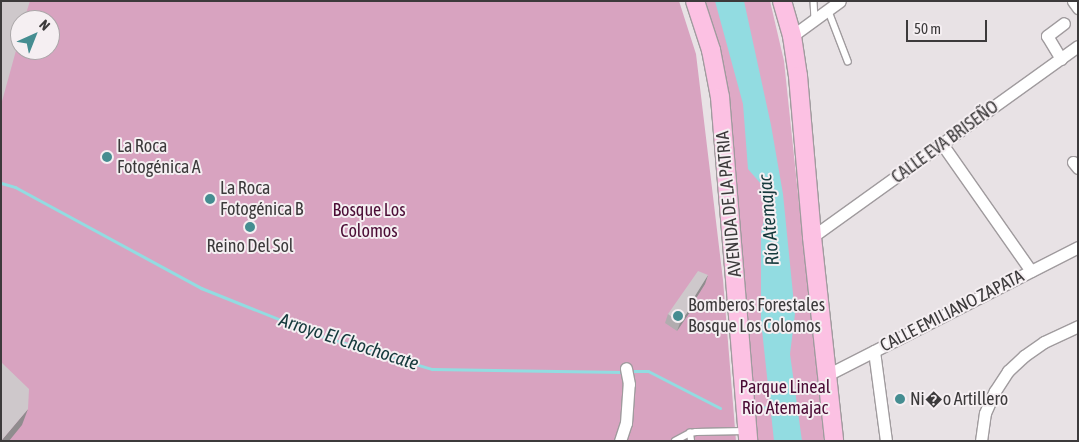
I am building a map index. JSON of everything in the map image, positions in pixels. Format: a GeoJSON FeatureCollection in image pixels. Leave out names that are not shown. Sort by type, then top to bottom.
{"type":"FeatureCollection","features":[{"type":"Feature","properties":{"kind":"main road","name":"AVENIDA DE LA PATRIA"},"geometry":{"type":"LineString","coordinates":[[695,1],[711,50],[720,97],[748,436]]}},
{"type":"Feature","properties":{"kind":"main road"},"geometry":{"type":"LineString","coordinates":[[782,1],[792,36],[798,76],[812,237],[834,441]]}},
{"type":"Feature","properties":{"kind":"street"},"geometry":{"type":"LineString","coordinates":[[792,36],[840,1]]}},
{"type":"Feature","properties":{"kind":"street"},"geometry":{"type":"LineString","coordinates":[[1073,1],[1078,8]]}},
{"type":"Feature","properties":{"kind":"street"},"geometry":{"type":"LineString","coordinates":[[1061,59],[1043,39],[1064,23]]}},
{"type":"Feature","properties":{"kind":"street","name":"CALLE EVA BRISEÑO"},"geometry":{"type":"LineString","coordinates":[[812,237],[1078,46]]}},
{"type":"Feature","properties":{"kind":"street"},"geometry":{"type":"LineString","coordinates":[[942,144],[1031,271]]}},
{"type":"Feature","properties":{"kind":"street","name":"CALLE EMILIANO ZAPATA"},"geometry":{"type":"LineString","coordinates":[[827,375],[1078,246]]}},
{"type":"Feature","properties":{"kind":"street"},"geometry":{"type":"LineString","coordinates":[[980,441],[985,414],[995,391],[1008,371],[1024,356],[1044,342],[1078,326]]}},
{"type":"Feature","properties":{"kind":"street"},"geometry":{"type":"LineString","coordinates":[[874,351],[886,441]]}},
{"type":"Feature","properties":{"kind":"street"},"geometry":{"type":"LineString","coordinates":[[620,441],[626,423],[628,384],[626,368]]}},
{"type":"Feature","properties":{"kind":"lane"},"geometry":{"type":"LineString","coordinates":[[814,1],[815,19]]}},
{"type":"Feature","properties":{"kind":"lane"},"geometry":{"type":"LineString","coordinates":[[828,10],[848,61]]}},
{"type":"Feature","properties":{"kind":"lane"},"geometry":{"type":"LineString","coordinates":[[675,441],[690,434],[748,436]]}},
{"type":"Feature","properties":{"kind":"lane"},"geometry":{"type":"LineString","coordinates":[[690,434],[691,441]]}},
{"type":"Feature","properties":{"kind":"green space","name":"Bosque Los Colomos"},"geometry":{"type":"Polygon","coordinates":[[[1,1],[679,1],[696,54],[723,280],[736,441],[1,441],[1,1]]]}},
{"type":"Feature","properties":{"kind":"green space","name":"Parque Lineal Rio Atemajac"},"geometry":{"type":"Polygon","coordinates":[[[698,1],[770,1],[784,61],[824,441],[753,441],[732,182],[698,1]]]}},
{"type":"Feature","properties":{"kind":"water"},"geometry":{"type":"Polygon","coordinates":[[[715,1],[744,1],[771,125],[783,194],[795,314],[790,354],[802,441],[774,441],[761,321],[761,233],[769,199],[761,184],[748,169],[743,104],[715,1]]]}},
{"type":"Feature","properties":{"kind":"building"},"geometry":{"type":"Polygon","coordinates":[[[1,1],[30,1],[27,10],[10,10],[10,60],[13,60],[1,105],[1,1]]]}},
{"type":"Feature","properties":{"kind":"building"},"geometry":{"type":"Polygon","coordinates":[[[698,271],[708,275],[693,299],[695,301],[680,323],[668,314],[698,271]]]}},
{"type":"Feature","properties":{"kind":"building"},"geometry":{"type":"Polygon","coordinates":[[[1,362],[29,389],[28,409],[1,441],[1,362]]]}},
{"type":"Feature","properties":{"kind":"waterway","name":"Arroyo El Chochocate"},"geometry":{"type":"LineString","coordinates":[[1,183],[15,187],[201,288],[321,336],[432,369],[623,372]]}},
{"type":"Feature","properties":{"kind":"waterway","name":"Río Atemajac"},"geometry":{"type":"LineString","coordinates":[[766,191],[767,212]]}},
{"type":"Feature","properties":{"kind":"waterway","name":"Arroyo El Chochocate"},"geometry":{"type":"LineString","coordinates":[[629,371],[648,371],[720,408]]}},
{"type":"Feature","properties":{"kind":"waterway"},"geometry":{"type":"LineString","coordinates":[[754,409],[773,406]]}},
{"type":"Feature","properties":{"kind":"place","name":"La Roca Fotogénica A"},"geometry":{"type":"Point","coordinates":[107,157]}},
{"type":"Feature","properties":{"kind":"place","name":"La Roca Fotogénica B"},"geometry":{"type":"Point","coordinates":[210,199]}},
{"type":"Feature","properties":{"kind":"place","name":"Reino Del Sol"},"geometry":{"type":"Point","coordinates":[250,227]}},
{"type":"Feature","properties":{"kind":"place","name":"Bomberos Forestales Bosque Los Colomos"},"geometry":{"type":"Point","coordinates":[678,316]}},
{"type":"Feature","properties":{"kind":"place","name":"Ni�o Artillero"},"geometry":{"type":"Point","coordinates":[900,399]}}]}
